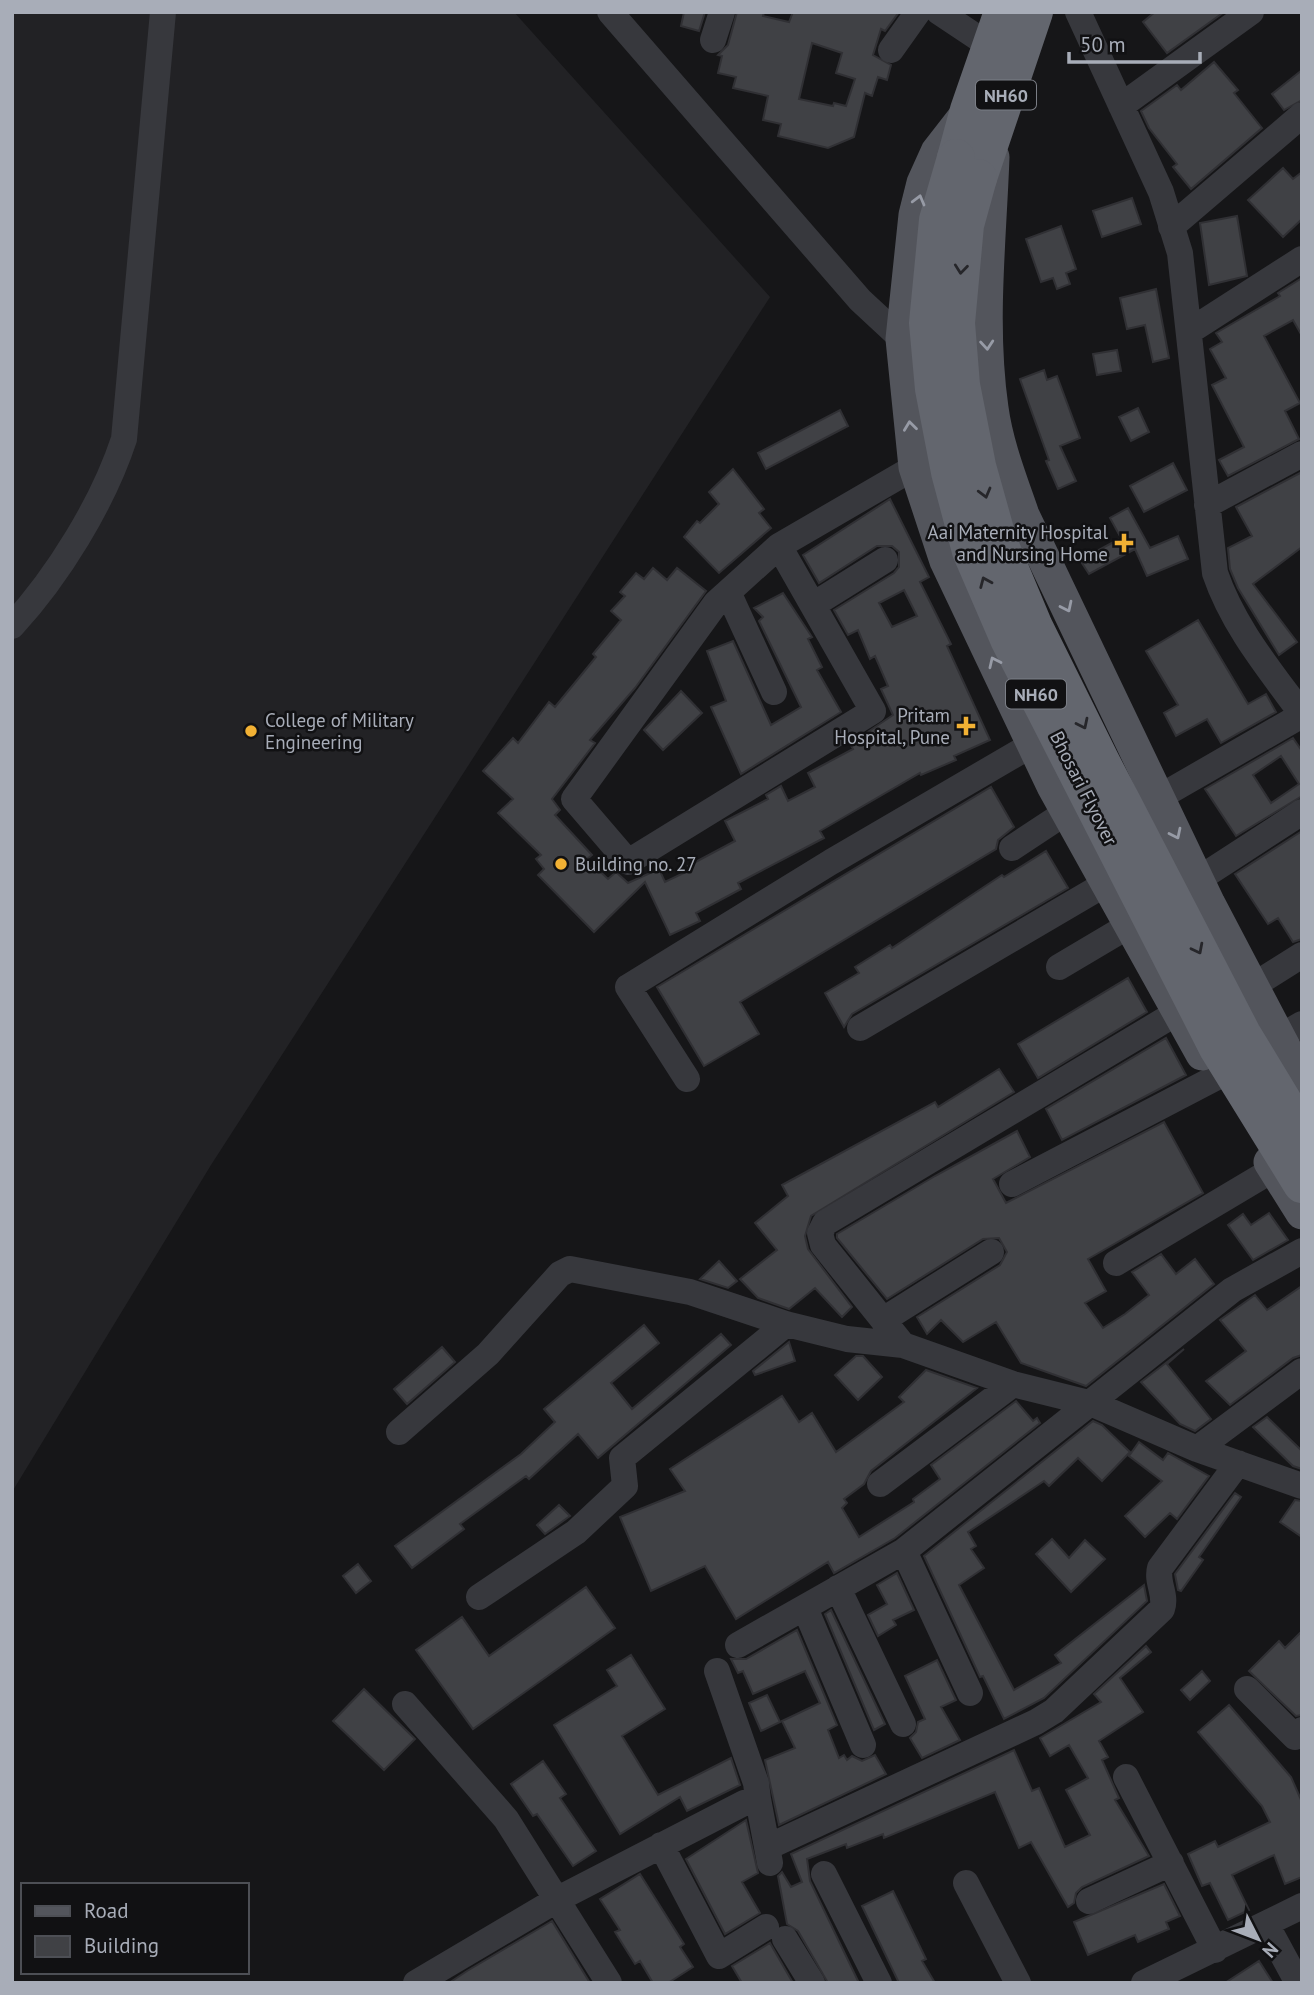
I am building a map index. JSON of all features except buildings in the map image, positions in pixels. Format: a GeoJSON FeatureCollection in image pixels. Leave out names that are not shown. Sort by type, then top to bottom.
{"type":"FeatureCollection","features":[{"type":"Feature","properties":{"kind":"highway","name":"NH60"},"geometry":{"type":"LineString","coordinates":[[981,120],[1034,12]]}},
{"type":"Feature","properties":{"kind":"highway","name":"NH60"},"geometry":{"type":"LineString","coordinates":[[967,168],[981,120],[996,29]]}},
{"type":"Feature","properties":{"kind":"highway","name":"Bhosari Flyover"},"geometry":{"type":"LineString","coordinates":[[967,168],[956,323],[961,385],[977,466],[998,541],[1034,627],[1100,760],[1242,1034],[1302,1133]]}},
{"type":"Feature","properties":{"kind":"highway","name":"Bhosari Flyover"},"geometry":{"type":"LineString","coordinates":[[967,168],[938,220],[928,323],[939,413],[950,472],[971,551],[1009,639],[1212,1036],[1288,1177]]}},
{"type":"Feature","properties":{"kind":"main road"},"geometry":{"type":"LineString","coordinates":[[981,120],[937,152],[923,183],[915,215],[902,339],[915,467],[947,561],[1068,811],[1178,1012],[1217,1077],[1288,1177],[1302,1213]]}},
{"type":"Feature","properties":{"kind":"main road"},"geometry":{"type":"LineString","coordinates":[[981,120],[986,332],[992,408],[1003,460],[1023,515],[1251,987],[1290,1031],[1302,1080]]}},
{"type":"Feature","properties":{"kind":"street"},"geometry":{"type":"LineString","coordinates":[[12,626],[33,603],[88,518],[114,467],[124,439],[163,12]]}},
{"type":"Feature","properties":{"kind":"street"},"geometry":{"type":"LineString","coordinates":[[610,12],[860,300],[902,339]]}},
{"type":"Feature","properties":{"kind":"street"},"geometry":{"type":"LineString","coordinates":[[713,40],[722,12]]}},
{"type":"Feature","properties":{"kind":"street"},"geometry":{"type":"LineString","coordinates":[[891,50],[918,12]]}},
{"type":"Feature","properties":{"kind":"street"},"geometry":{"type":"LineString","coordinates":[[1078,12],[1161,192],[1180,253],[1214,573],[1223,599],[1240,628],[1302,715],[1158,797]]}},
{"type":"Feature","properties":{"kind":"street"},"geometry":{"type":"LineString","coordinates":[[1121,106],[1251,12]]}},
{"type":"Feature","properties":{"kind":"street"},"geometry":{"type":"LineString","coordinates":[[942,14],[996,29]]}},
{"type":"Feature","properties":{"kind":"street"},"geometry":{"type":"LineString","coordinates":[[1171,227],[1302,115]]}},
{"type":"Feature","properties":{"kind":"street"},"geometry":{"type":"LineString","coordinates":[[1190,331],[1302,259]]}},
{"type":"Feature","properties":{"kind":"street"},"geometry":{"type":"LineString","coordinates":[[1207,505],[1302,454]]}},
{"type":"Feature","properties":{"kind":"street"},"geometry":{"type":"LineString","coordinates":[[779,547],[873,711],[628,862],[574,799],[716,603],[779,547],[915,467]]}},
{"type":"Feature","properties":{"kind":"street"},"geometry":{"type":"LineString","coordinates":[[813,605],[885,560]]}},
{"type":"Feature","properties":{"kind":"street"},"geometry":{"type":"LineString","coordinates":[[728,592],[774,692]]}},
{"type":"Feature","properties":{"kind":"street"},"geometry":{"type":"LineString","coordinates":[[687,1079],[628,987],[1034,744]]}},
{"type":"Feature","properties":{"kind":"street"},"geometry":{"type":"LineString","coordinates":[[1012,848],[1068,811]]}},
{"type":"Feature","properties":{"kind":"street"},"geometry":{"type":"LineString","coordinates":[[1059,967],[1131,925],[1302,812]]}},
{"type":"Feature","properties":{"kind":"street"},"geometry":{"type":"LineString","coordinates":[[860,1028],[1108,883]]}},
{"type":"Feature","properties":{"kind":"street"},"geometry":{"type":"LineString","coordinates":[[1251,987],[1302,956]]}},
{"type":"Feature","properties":{"kind":"street"},"geometry":{"type":"LineString","coordinates":[[903,1345],[823,1245],[820,1233],[825,1223],[1178,1012]]}},
{"type":"Feature","properties":{"kind":"street"},"geometry":{"type":"LineString","coordinates":[[1012,1184],[1217,1077]]}},
{"type":"Feature","properties":{"kind":"street"},"geometry":{"type":"LineString","coordinates":[[1116,1263],[1288,1177]]}},
{"type":"Feature","properties":{"kind":"street"},"geometry":{"type":"LineString","coordinates":[[738,1645],[904,1551],[1093,1404],[1232,1290],[1302,1251]]}},
{"type":"Feature","properties":{"kind":"street"},"geometry":{"type":"LineString","coordinates":[[883,1320],[991,1252]]}},
{"type":"Feature","properties":{"kind":"street"},"geometry":{"type":"LineString","coordinates":[[399,1432],[488,1354],[554,1280],[570,1269],[690,1292],[786,1324],[847,1339],[903,1345],[1013,1384],[1093,1404],[1197,1449],[1302,1486]]}},
{"type":"Feature","properties":{"kind":"street"},"geometry":{"type":"LineString","coordinates":[[479,1597],[576,1532],[625,1486],[622,1458],[786,1324]]}},
{"type":"Feature","properties":{"kind":"street"},"geometry":{"type":"LineString","coordinates":[[1197,1449],[1302,1371]]}},
{"type":"Feature","properties":{"kind":"street"},"geometry":{"type":"LineString","coordinates":[[880,1484],[1013,1384]]}},
{"type":"Feature","properties":{"kind":"street"},"geometry":{"type":"LineString","coordinates":[[717,1671],[756,1783],[769,1856],[1054,1711],[1162,1609],[1164,1602],[1158,1576],[1160,1567],[1238,1463]]}},
{"type":"Feature","properties":{"kind":"street"},"geometry":{"type":"LineString","coordinates":[[904,1551],[970,1692]]}},
{"type":"Feature","properties":{"kind":"street"},"geometry":{"type":"LineString","coordinates":[[838,1588],[903,1724]]}},
{"type":"Feature","properties":{"kind":"street"},"geometry":{"type":"LineString","coordinates":[[805,1608],[863,1745]]}},
{"type":"Feature","properties":{"kind":"street"},"geometry":{"type":"LineString","coordinates":[[1247,1689],[1295,1737],[1302,1730]]}},
{"type":"Feature","properties":{"kind":"street"},"geometry":{"type":"LineString","coordinates":[[405,1704],[506,1819],[609,1983]]}},
{"type":"Feature","properties":{"kind":"street"},"geometry":{"type":"LineString","coordinates":[[1126,1777],[1215,1950]]}},
{"type":"Feature","properties":{"kind":"street"},"geometry":{"type":"LineString","coordinates":[[416,1983],[558,1899],[744,1803],[758,1799]]}},
{"type":"Feature","properties":{"kind":"street"},"geometry":{"type":"LineString","coordinates":[[661,1845],[719,1956],[776,1933],[812,1983]]}},
{"type":"Feature","properties":{"kind":"street"},"geometry":{"type":"LineString","coordinates":[[1089,1902],[1171,1863]]}},
{"type":"Feature","properties":{"kind":"street"},"geometry":{"type":"LineString","coordinates":[[824,1874],[879,1983]]}},
{"type":"Feature","properties":{"kind":"street"},"geometry":{"type":"LineString","coordinates":[[966,1884],[1018,1983]]}},
{"type":"Feature","properties":{"kind":"street"},"geometry":{"type":"LineString","coordinates":[[1144,1983],[1302,1906]]}},
{"type":"Feature","properties":{"kind":"street"},"geometry":{"type":"LineString","coordinates":[[1266,1924],[1298,1983]]}},
{"type":"Feature","properties":{"kind":"shaded area","name":"College of Military Engineering"},"geometry":{"type":"Polygon","coordinates":[[[12,12],[514,12],[770,297],[211,1165],[12,1492],[12,12]]]}},
{"type":"Feature","properties":{"kind":"place","name":"Aai Maternity Hospital and Nursing Home"},"geometry":{"type":"Point","coordinates":[1124,543]}},
{"type":"Feature","properties":{"kind":"place","name":"Pritam Hospital, Pune"},"geometry":{"type":"Point","coordinates":[966,726]}},
{"type":"Feature","properties":{"kind":"place","name":"College of Military Engineering"},"geometry":{"type":"Point","coordinates":[251,731]}},
{"type":"Feature","properties":{"kind":"place","name":"Building no. 27"},"geometry":{"type":"Point","coordinates":[561,864]}}]}
